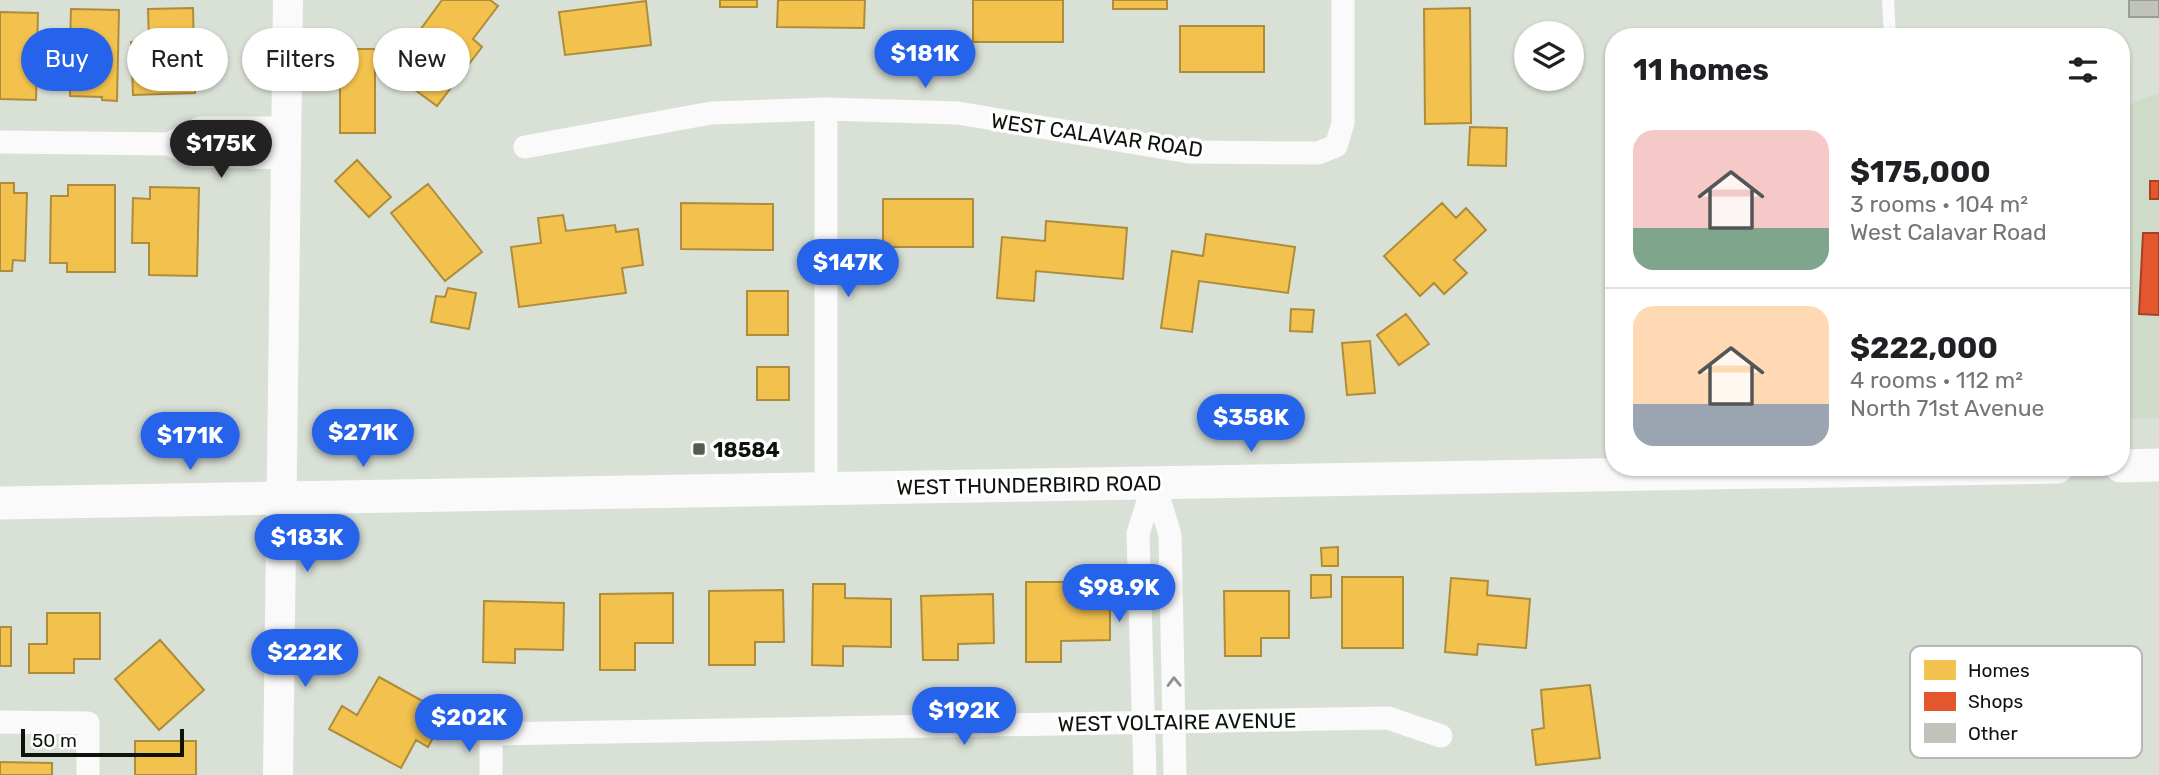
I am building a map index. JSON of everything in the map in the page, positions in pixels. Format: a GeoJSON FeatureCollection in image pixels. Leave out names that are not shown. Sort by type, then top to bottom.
{"type":"FeatureCollection","features":[{"type":"Feature","properties":{"kind":"main road"},"geometry":{"type":"LineString","coordinates":[[2130,466],[2159,465]]}},
{"type":"Feature","properties":{"kind":"main road","name":"WEST THUNDERBIRD ROAD"},"geometry":{"type":"LineString","coordinates":[[0,503],[1605,474]]}},
{"type":"Feature","properties":{"kind":"street"},"geometry":{"type":"LineString","coordinates":[[278,775],[288,0]]}},
{"type":"Feature","properties":{"kind":"street","name":"WEST CALAVAR ROAD"},"geometry":{"type":"LineString","coordinates":[[525,147],[711,113],[826,109],[958,113],[1189,152],[1318,153],[1336,146],[1343,123],[1343,0]]}},
{"type":"Feature","properties":{"kind":"street"},"geometry":{"type":"LineString","coordinates":[[826,109],[826,490]]}},
{"type":"Feature","properties":{"kind":"street"},"geometry":{"type":"LineString","coordinates":[[169,144],[200,128],[286,128]]}},
{"type":"Feature","properties":{"kind":"street"},"geometry":{"type":"LineString","coordinates":[[218,128],[220,158]]}},
{"type":"Feature","properties":{"kind":"street"},"geometry":{"type":"LineString","coordinates":[[0,142],[169,144],[195,156],[286,158]]}},
{"type":"Feature","properties":{"kind":"street"},"geometry":{"type":"LineString","coordinates":[[1154,482],[1170,535],[1175,775]]}},
{"type":"Feature","properties":{"kind":"street"},"geometry":{"type":"LineString","coordinates":[[1144,775],[1138,534],[1154,482]]}},
{"type":"Feature","properties":{"kind":"street","name":"WEST VOLTAIRE AVENUE"},"geometry":{"type":"LineString","coordinates":[[491,775],[491,734],[1388,718],[1441,736]]}},
{"type":"Feature","properties":{"kind":"street"},"geometry":{"type":"LineString","coordinates":[[0,722],[88,723],[88,775]]}},
{"type":"Feature","properties":{"kind":"lane"},"geometry":{"type":"LineString","coordinates":[[1888,0],[1890,28]]}},
{"type":"Feature","properties":{"kind":"shaded area"},"geometry":{"type":"Polygon","coordinates":[[[2159,93],[2159,418],[2130,419],[2130,104],[2159,93]]]}},
{"type":"Feature","properties":{"kind":"building: Homes"},"geometry":{"type":"Polygon","coordinates":[[[442,0],[490,0],[498,6],[473,39],[482,47],[470,63],[470,28],[422,28],[442,0]]]}},
{"type":"Feature","properties":{"kind":"building: Homes"},"geometry":{"type":"Polygon","coordinates":[[[720,0],[757,0],[757,7],[720,7],[720,0]]]}},
{"type":"Feature","properties":{"kind":"building: Homes"},"geometry":{"type":"Polygon","coordinates":[[[778,0],[865,0],[864,28],[777,27],[778,0]]]}},
{"type":"Feature","properties":{"kind":"building: Homes"},"geometry":{"type":"Polygon","coordinates":[[[973,0],[1063,0],[1063,42],[973,42],[973,0]]]}},
{"type":"Feature","properties":{"kind":"building: Homes"},"geometry":{"type":"Polygon","coordinates":[[[1113,0],[1167,0],[1167,9],[1113,9],[1113,0]]]}},
{"type":"Feature","properties":{"kind":"building: Homes"},"geometry":{"type":"Polygon","coordinates":[[[646,1],[651,45],[565,55],[559,12],[646,1]]]}},
{"type":"Feature","properties":{"kind":"building: Homes"},"geometry":{"type":"Polygon","coordinates":[[[193,8],[193,28],[149,28],[148,9],[193,8]]]}},
{"type":"Feature","properties":{"kind":"building: Homes"},"geometry":{"type":"Polygon","coordinates":[[[1470,8],[1471,123],[1425,124],[1424,9],[1470,8]]]}},
{"type":"Feature","properties":{"kind":"building: Homes"},"geometry":{"type":"Polygon","coordinates":[[[71,9],[119,10],[117,101],[102,100],[102,97],[70,96],[70,91],[113,91],[113,28],[70,28],[71,9]]]}},
{"type":"Feature","properties":{"kind":"building: Homes"},"geometry":{"type":"Polygon","coordinates":[[[0,12],[38,13],[38,28],[21,28],[21,91],[36,91],[36,100],[0,99],[0,12]]]}},
{"type":"Feature","properties":{"kind":"building: Homes"},"geometry":{"type":"Polygon","coordinates":[[[1180,26],[1264,26],[1264,72],[1180,72],[1180,26]]]}},
{"type":"Feature","properties":{"kind":"building: Homes"},"geometry":{"type":"Polygon","coordinates":[[[359,49],[373,49],[375,133],[340,133],[340,91],[359,91],[359,49]]]}},
{"type":"Feature","properties":{"kind":"building: Homes"},"geometry":{"type":"Polygon","coordinates":[[[133,91],[195,91],[195,93],[133,95],[133,91]]]}},
{"type":"Feature","properties":{"kind":"building: Homes"},"geometry":{"type":"Polygon","coordinates":[[[417,91],[448,91],[437,106],[417,91]]]}},
{"type":"Feature","properties":{"kind":"building: Homes"},"geometry":{"type":"Polygon","coordinates":[[[1470,127],[1507,128],[1506,166],[1468,165],[1470,127]]]}},
{"type":"Feature","properties":{"kind":"building: Homes"},"geometry":{"type":"Polygon","coordinates":[[[357,160],[391,197],[369,217],[335,181],[357,160]]]}},
{"type":"Feature","properties":{"kind":"building: Homes"},"geometry":{"type":"Polygon","coordinates":[[[0,183],[14,183],[14,193],[27,193],[25,261],[13,260],[12,271],[0,271],[0,183]]]}},
{"type":"Feature","properties":{"kind":"building: Homes"},"geometry":{"type":"Polygon","coordinates":[[[428,184],[482,252],[445,281],[391,213],[428,184]]]}},
{"type":"Feature","properties":{"kind":"building: Homes"},"geometry":{"type":"Polygon","coordinates":[[[68,185],[115,185],[115,272],[67,272],[67,263],[50,263],[51,196],[68,196],[68,185]]]}},
{"type":"Feature","properties":{"kind":"building: Homes"},"geometry":{"type":"Polygon","coordinates":[[[150,187],[199,188],[197,276],[149,275],[149,243],[132,243],[133,198],[150,199],[150,187]]]}},
{"type":"Feature","properties":{"kind":"building: Homes"},"geometry":{"type":"Polygon","coordinates":[[[883,199],[973,199],[973,247],[883,247],[883,199]]]}},
{"type":"Feature","properties":{"kind":"building: Homes"},"geometry":{"type":"Polygon","coordinates":[[[681,203],[773,204],[773,250],[681,249],[681,203]]]}},
{"type":"Feature","properties":{"kind":"building: Homes"},"geometry":{"type":"Polygon","coordinates":[[[1442,203],[1456,218],[1466,208],[1486,230],[1454,260],[1467,273],[1444,294],[1434,283],[1420,296],[1384,256],[1442,203]]]}},
{"type":"Feature","properties":{"kind":"building: Homes"},"geometry":{"type":"Polygon","coordinates":[[[563,215],[566,231],[615,225],[616,232],[638,229],[643,265],[622,268],[626,293],[519,307],[511,247],[541,243],[538,218],[563,215]]]}},
{"type":"Feature","properties":{"kind":"building: Homes"},"geometry":{"type":"Polygon","coordinates":[[[1046,221],[1127,228],[1123,279],[1036,271],[1034,301],[997,298],[1002,237],[1045,241],[1046,221]]]}},
{"type":"Feature","properties":{"kind":"building: Homes"},"geometry":{"type":"Polygon","coordinates":[[[1206,234],[1295,247],[1288,293],[1199,281],[1192,332],[1161,328],[1172,251],[1203,256],[1206,234]]]}},
{"type":"Feature","properties":{"kind":"building: Homes"},"geometry":{"type":"Polygon","coordinates":[[[448,288],[476,293],[469,329],[431,322],[436,296],[445,297],[448,288]]]}},
{"type":"Feature","properties":{"kind":"building: Homes"},"geometry":{"type":"Polygon","coordinates":[[[747,291],[788,291],[788,335],[747,335],[747,291]]]}},
{"type":"Feature","properties":{"kind":"building: Homes"},"geometry":{"type":"Polygon","coordinates":[[[1291,309],[1314,310],[1312,332],[1290,331],[1291,309]]]}},
{"type":"Feature","properties":{"kind":"building: Homes"},"geometry":{"type":"Polygon","coordinates":[[[1406,314],[1429,344],[1399,365],[1377,335],[1406,314]]]}},
{"type":"Feature","properties":{"kind":"building: Homes"},"geometry":{"type":"Polygon","coordinates":[[[1370,341],[1375,393],[1347,395],[1342,343],[1370,341]]]}},
{"type":"Feature","properties":{"kind":"building: Homes"},"geometry":{"type":"Polygon","coordinates":[[[757,367],[789,367],[789,400],[757,400],[757,367]]]}},
{"type":"Feature","properties":{"kind":"building: Homes"},"geometry":{"type":"Polygon","coordinates":[[[1338,547],[1338,566],[1322,566],[1321,548],[1338,547]]]}},
{"type":"Feature","properties":{"kind":"building: Homes"},"geometry":{"type":"Polygon","coordinates":[[[1311,575],[1331,575],[1331,597],[1311,598],[1311,575]]]}},
{"type":"Feature","properties":{"kind":"building: Homes"},"geometry":{"type":"Polygon","coordinates":[[[1342,577],[1403,577],[1403,648],[1342,648],[1342,577]]]}},
{"type":"Feature","properties":{"kind":"building: Homes"},"geometry":{"type":"Polygon","coordinates":[[[1451,578],[1488,581],[1487,595],[1530,599],[1526,648],[1478,644],[1477,655],[1445,652],[1451,578]]]}},
{"type":"Feature","properties":{"kind":"building: Homes"},"geometry":{"type":"Polygon","coordinates":[[[1026,582],[1065,582],[1065,593],[1110,592],[1110,640],[1061,641],[1061,662],[1026,662],[1026,582]]]}},
{"type":"Feature","properties":{"kind":"building: Homes"},"geometry":{"type":"Polygon","coordinates":[[[813,584],[845,584],[845,598],[891,599],[891,647],[843,646],[843,666],[812,665],[813,584]]]}},
{"type":"Feature","properties":{"kind":"building: Homes"},"geometry":{"type":"Polygon","coordinates":[[[783,590],[784,642],[755,642],[755,665],[709,665],[709,591],[783,590]]]}},
{"type":"Feature","properties":{"kind":"building: Homes"},"geometry":{"type":"Polygon","coordinates":[[[1224,591],[1289,591],[1289,638],[1261,638],[1261,656],[1225,656],[1224,591]]]}},
{"type":"Feature","properties":{"kind":"building: Homes"},"geometry":{"type":"Polygon","coordinates":[[[673,593],[673,643],[635,643],[635,670],[600,670],[600,594],[673,593]]]}},
{"type":"Feature","properties":{"kind":"building: Homes"},"geometry":{"type":"Polygon","coordinates":[[[993,594],[994,643],[958,644],[958,660],[923,660],[921,596],[993,594]]]}},
{"type":"Feature","properties":{"kind":"building: Homes"},"geometry":{"type":"Polygon","coordinates":[[[484,601],[564,603],[563,650],[515,649],[515,663],[483,662],[484,601]]]}},
{"type":"Feature","properties":{"kind":"building: Homes"},"geometry":{"type":"Polygon","coordinates":[[[47,613],[100,613],[100,659],[74,659],[74,673],[29,673],[29,644],[47,644],[47,613]]]}},
{"type":"Feature","properties":{"kind":"building: Homes"},"geometry":{"type":"Polygon","coordinates":[[[0,627],[11,627],[11,666],[0,666],[0,627]]]}},
{"type":"Feature","properties":{"kind":"building: Homes"},"geometry":{"type":"Polygon","coordinates":[[[160,640],[204,690],[159,730],[115,679],[160,640]]]}},
{"type":"Feature","properties":{"kind":"building: Homes"},"geometry":{"type":"Polygon","coordinates":[[[379,677],[446,714],[428,747],[416,740],[401,768],[329,729],[342,706],[357,715],[379,677]]]}},
{"type":"Feature","properties":{"kind":"building: Homes"},"geometry":{"type":"Polygon","coordinates":[[[1590,685],[1600,758],[1536,765],[1532,730],[1544,728],[1541,690],[1590,685]]]}},
{"type":"Feature","properties":{"kind":"building: Homes"},"geometry":{"type":"Polygon","coordinates":[[[135,741],[196,741],[196,775],[135,775],[135,741]]]}},
{"type":"Feature","properties":{"kind":"building: Homes"},"geometry":{"type":"Polygon","coordinates":[[[0,762],[52,763],[52,775],[0,775],[0,762]]]}},
{"type":"Feature","properties":{"kind":"building: Shops"},"geometry":{"type":"Polygon","coordinates":[[[2150,181],[2159,181],[2159,199],[2150,199],[2150,181]]]}},
{"type":"Feature","properties":{"kind":"building: Shops"},"geometry":{"type":"Polygon","coordinates":[[[2143,233],[2159,233],[2159,315],[2139,314],[2143,233]]]}},
{"type":"Feature","properties":{"kind":"building: Other"},"geometry":{"type":"Polygon","coordinates":[[[2129,0],[2159,0],[2159,17],[2129,17],[2129,0]]]}},
{"type":"Feature","properties":{"kind":"place","name":"18584"},"geometry":{"type":"Point","coordinates":[699,449]}}]}
